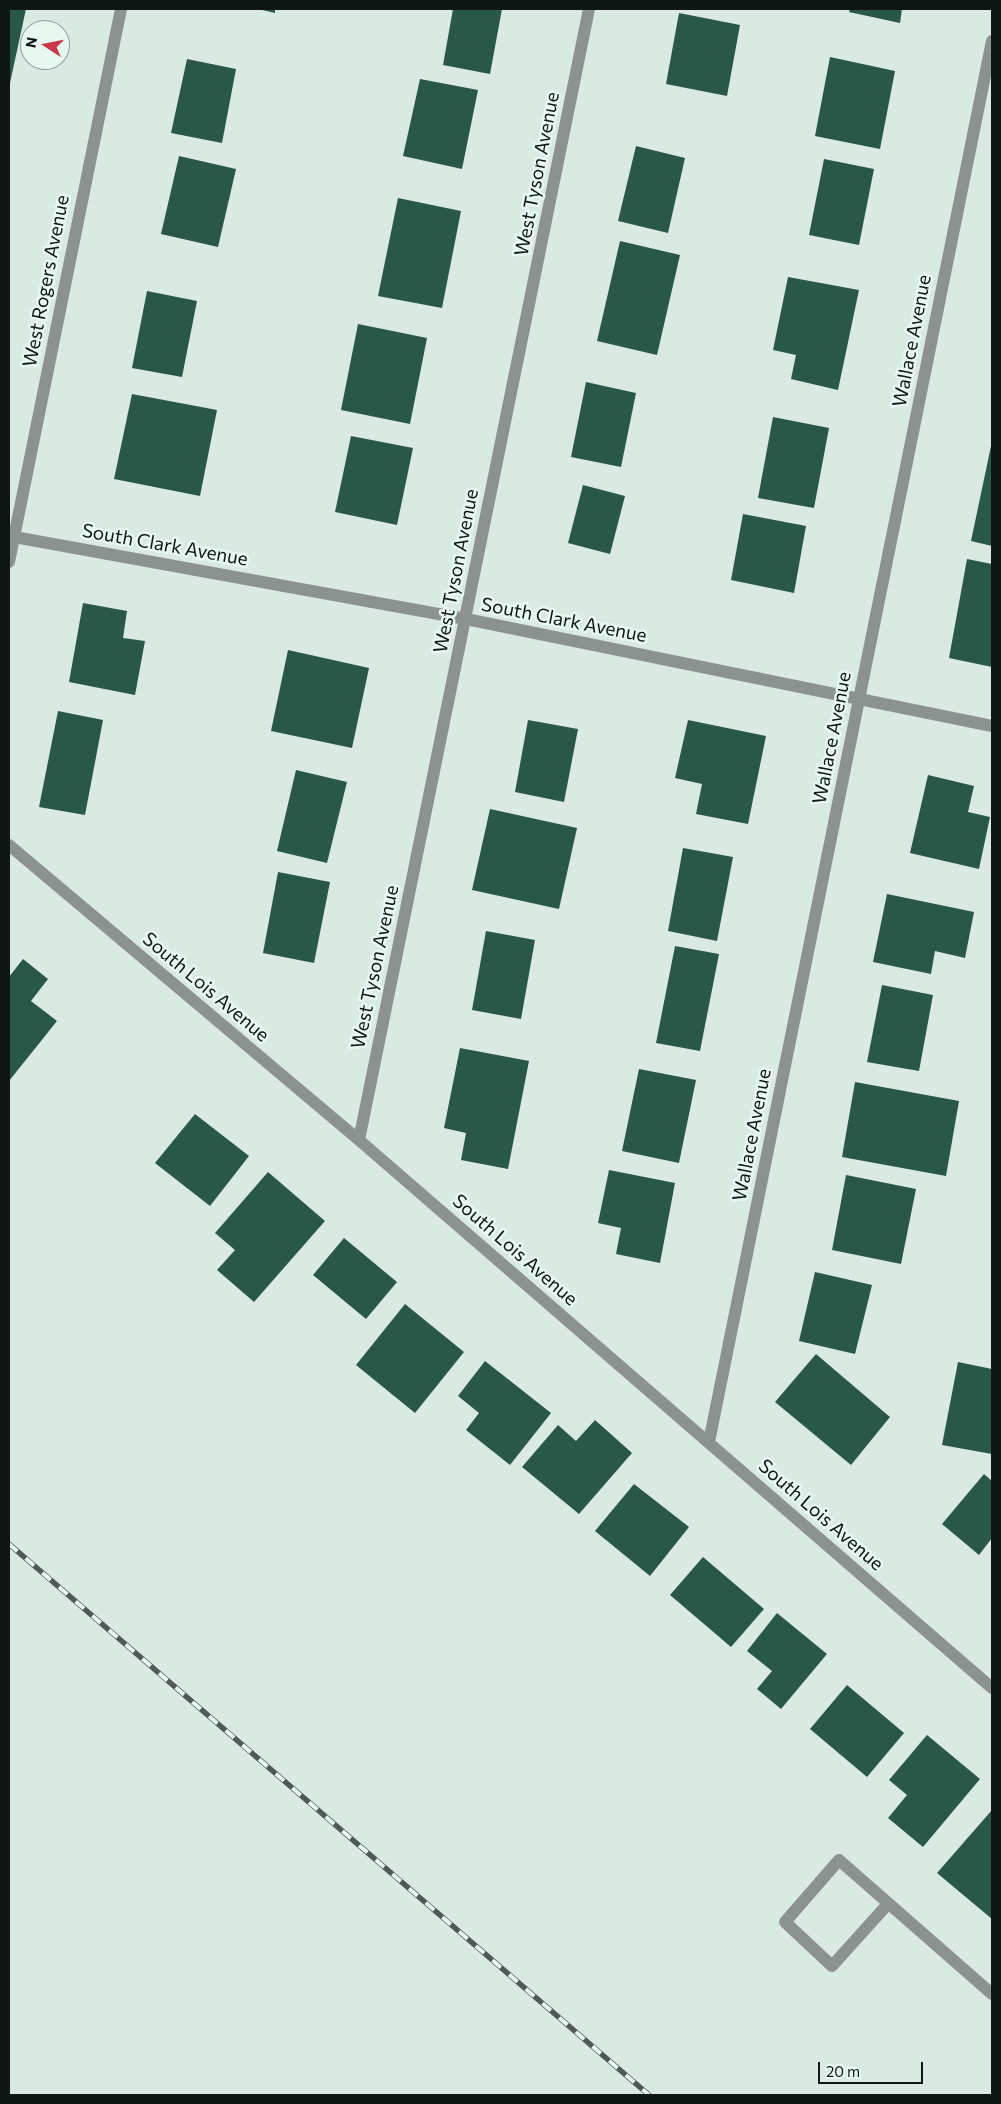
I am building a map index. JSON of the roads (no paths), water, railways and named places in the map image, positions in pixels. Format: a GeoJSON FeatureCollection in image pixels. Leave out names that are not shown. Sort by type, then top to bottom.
{"type":"FeatureCollection","features":[{"type":"Feature","properties":{"kind":"street","name":"West Rogers Avenue"},"geometry":{"type":"LineString","coordinates":[[9,562],[11,536],[121,9]]}},
{"type":"Feature","properties":{"kind":"street","name":"West Tyson Avenue"},"geometry":{"type":"LineString","coordinates":[[359,1140],[589,9]]}},
{"type":"Feature","properties":{"kind":"street","name":"Wallace Avenue"},"geometry":{"type":"LineString","coordinates":[[709,1442],[992,41]]}},
{"type":"Feature","properties":{"kind":"street","name":"South Clark Avenue"},"geometry":{"type":"LineString","coordinates":[[11,536],[466,619],[992,726]]}},
{"type":"Feature","properties":{"kind":"street","name":"South Lois Avenue"},"geometry":{"type":"LineString","coordinates":[[9,845],[359,1140],[992,1688]]}},
{"type":"Feature","properties":{"kind":"street"},"geometry":{"type":"LineString","coordinates":[[887,1905],[832,1966],[784,1922],[839,1860],[887,1905],[992,1994]]}},
{"type":"Feature","properties":{"kind":"railway"},"geometry":{"type":"LineString","coordinates":[[9,1544],[649,2095]]}}]}
